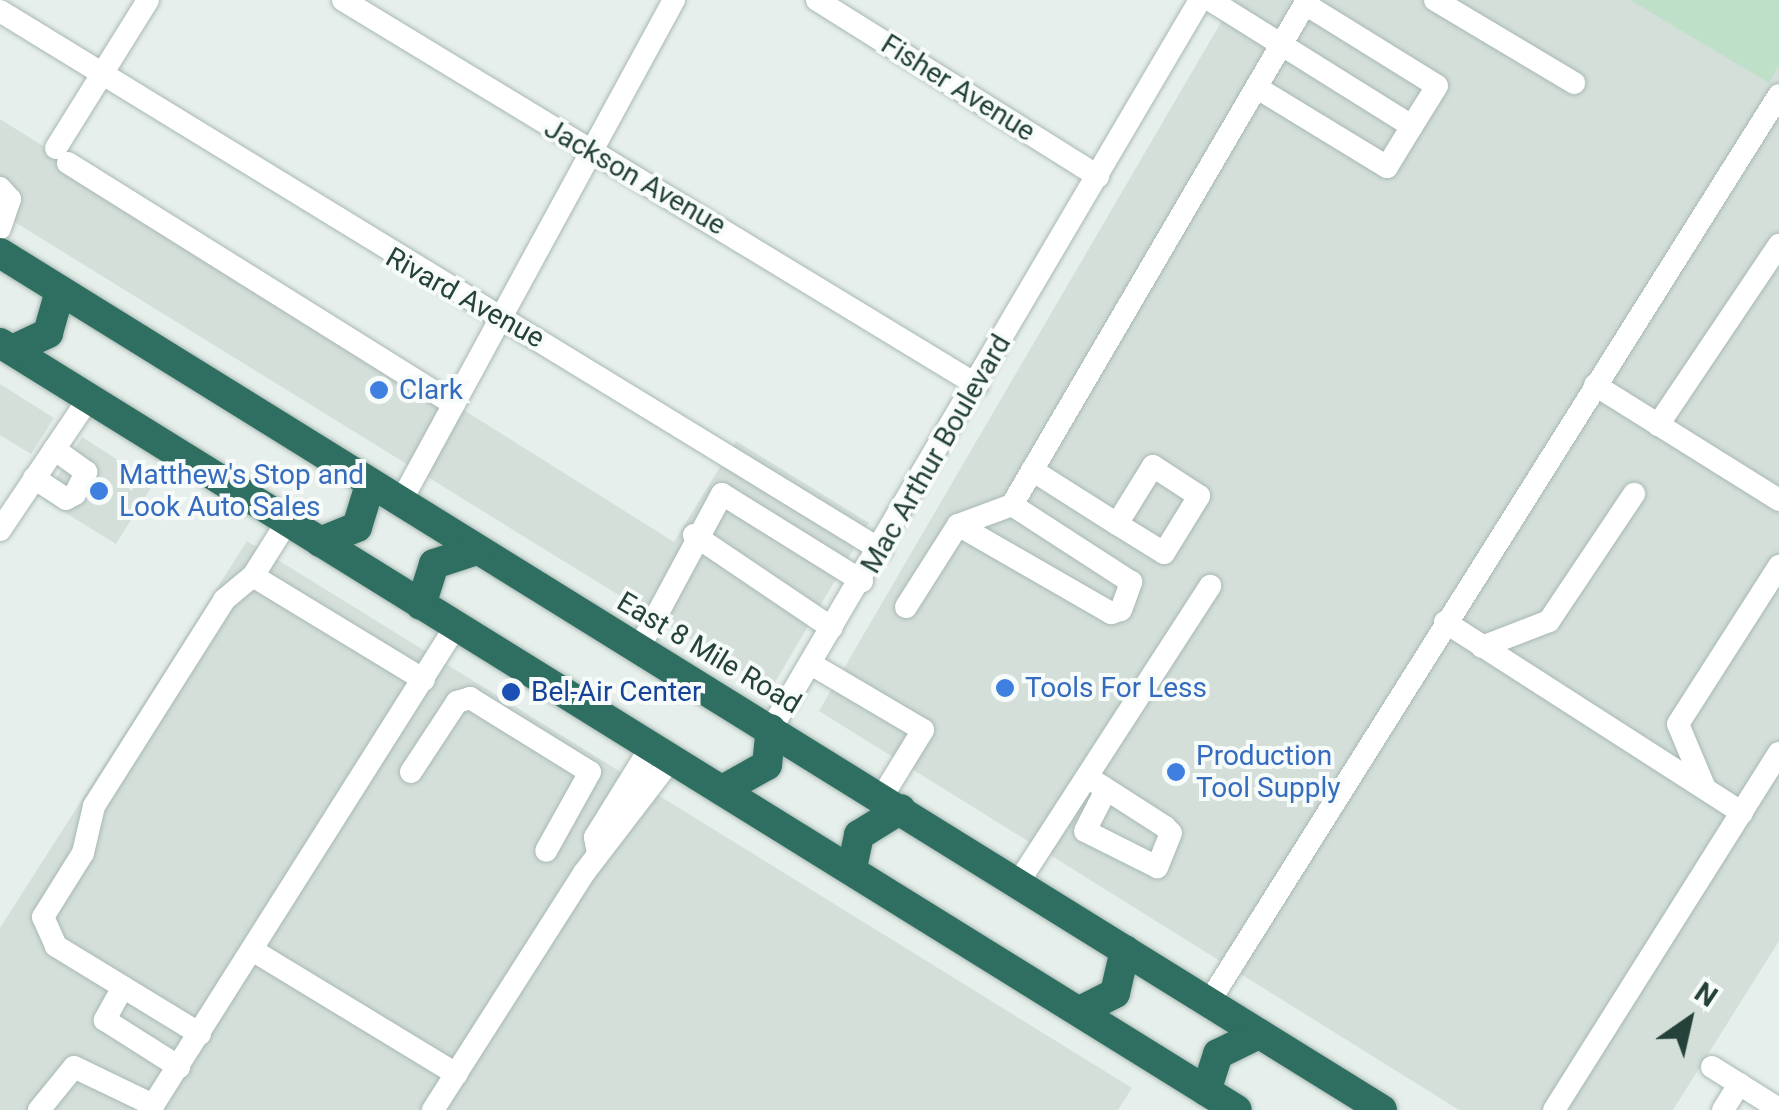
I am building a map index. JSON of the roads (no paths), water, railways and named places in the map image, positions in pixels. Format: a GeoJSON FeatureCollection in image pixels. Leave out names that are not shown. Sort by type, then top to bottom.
{"type":"FeatureCollection","features":[{"type":"Feature","properties":{"kind":"highway","name":"East 8 Mile Road"},"geometry":{"type":"LineString","coordinates":[[0,253],[1382,1110]]}},
{"type":"Feature","properties":{"kind":"highway"},"geometry":{"type":"LineString","coordinates":[[6,346],[48,333],[60,292]]}},
{"type":"Feature","properties":{"kind":"highway"},"geometry":{"type":"LineString","coordinates":[[6,346],[1237,1110]]}},
{"type":"Feature","properties":{"kind":"highway"},"geometry":{"type":"LineString","coordinates":[[320,542],[357,527],[370,485]]}},
{"type":"Feature","properties":{"kind":"highway"},"geometry":{"type":"LineString","coordinates":[[421,605],[434,564],[477,550]]}},
{"type":"Feature","properties":{"kind":"highway"},"geometry":{"type":"LineString","coordinates":[[724,789],[766,764],[771,729]]}},
{"type":"Feature","properties":{"kind":"highway"},"geometry":{"type":"LineString","coordinates":[[852,868],[859,835],[891,803]]}},
{"type":"Feature","properties":{"kind":"highway"},"geometry":{"type":"LineString","coordinates":[[1080,1011],[1115,993],[1126,950]]}},
{"type":"Feature","properties":{"kind":"highway"},"geometry":{"type":"LineString","coordinates":[[1206,1091],[1218,1054],[1260,1034]]}},
{"type":"Feature","properties":{"kind":"street"},"geometry":{"type":"LineString","coordinates":[[148,0],[101,75],[62,156],[454,404]]}},
{"type":"Feature","properties":{"kind":"street","name":"Jackson Avenue"},"geometry":{"type":"LineString","coordinates":[[344,0],[591,154],[610,156],[976,386]]}},
{"type":"Feature","properties":{"kind":"street"},"geometry":{"type":"LineString","coordinates":[[400,503],[674,0]]}},
{"type":"Feature","properties":{"kind":"street","name":"Fisher Avenue"},"geometry":{"type":"LineString","coordinates":[[817,0],[1098,176]]}},
{"type":"Feature","properties":{"kind":"street","name":"Mac Arthur Boulevard"},"geometry":{"type":"LineString","coordinates":[[771,729],[881,550],[1200,0]]}},
{"type":"Feature","properties":{"kind":"street"},"geometry":{"type":"LineString","coordinates":[[1210,0],[1412,126]]}},
{"type":"Feature","properties":{"kind":"street"},"geometry":{"type":"LineString","coordinates":[[1435,0],[1574,83]]}},
{"type":"Feature","properties":{"kind":"street"},"geometry":{"type":"LineString","coordinates":[[906,606],[958,525],[1012,505],[1305,4],[1437,86],[1387,167],[1256,88]]}},
{"type":"Feature","properties":{"kind":"street","name":"Rivard Avenue"},"geometry":{"type":"LineString","coordinates":[[0,12],[881,550]]}},
{"type":"Feature","properties":{"kind":"street"},"geometry":{"type":"LineString","coordinates":[[1210,1002],[1779,95]]}},
{"type":"Feature","properties":{"kind":"street"},"geometry":{"type":"LineString","coordinates":[[0,188],[10,199],[0,228]]}},
{"type":"Feature","properties":{"kind":"street"},"geometry":{"type":"LineString","coordinates":[[1658,425],[1779,245]]}},
{"type":"Feature","properties":{"kind":"street"},"geometry":{"type":"LineString","coordinates":[[1595,386],[1779,500]]}},
{"type":"Feature","properties":{"kind":"street"},"geometry":{"type":"LineString","coordinates":[[0,530],[88,398]]}},
{"type":"Feature","properties":{"kind":"street"},"geometry":{"type":"LineString","coordinates":[[34,478],[66,499],[75,494],[86,472],[54,449]]}},
{"type":"Feature","properties":{"kind":"street"},"geometry":{"type":"LineString","coordinates":[[1032,470],[1118,524]]}},
{"type":"Feature","properties":{"kind":"street"},"geometry":{"type":"LineString","coordinates":[[639,648],[695,553],[694,535],[722,494],[862,581]]}},
{"type":"Feature","properties":{"kind":"street"},"geometry":{"type":"LineString","coordinates":[[1482,647],[1549,622],[1634,494]]}},
{"type":"Feature","properties":{"kind":"street"},"geometry":{"type":"LineString","coordinates":[[958,525],[1111,614],[1120,610],[1131,582],[1012,505]]}},
{"type":"Feature","properties":{"kind":"street"},"geometry":{"type":"LineString","coordinates":[[200,1034],[56,946],[43,917],[84,853],[94,806],[224,600],[252,576],[287,522]]}},
{"type":"Feature","properties":{"kind":"street"},"geometry":{"type":"LineString","coordinates":[[694,535],[832,628]]}},
{"type":"Feature","properties":{"kind":"street"},"geometry":{"type":"LineString","coordinates":[[1704,786],[1678,724],[1779,566]]}},
{"type":"Feature","properties":{"kind":"street"},"geometry":{"type":"LineString","coordinates":[[252,576],[424,680]]}},
{"type":"Feature","properties":{"kind":"street"},"geometry":{"type":"LineString","coordinates":[[1018,883],[1096,783],[1210,586]]}},
{"type":"Feature","properties":{"kind":"street"},"geometry":{"type":"LineString","coordinates":[[1445,622],[1742,813]]}},
{"type":"Feature","properties":{"kind":"street"},"geometry":{"type":"LineString","coordinates":[[39,1110],[74,1066],[152,1108],[456,626]]}},
{"type":"Feature","properties":{"kind":"street"},"geometry":{"type":"LineString","coordinates":[[811,664],[923,730],[891,803]]}},
{"type":"Feature","properties":{"kind":"street"},"geometry":{"type":"LineString","coordinates":[[411,772],[457,702],[470,698],[590,772],[546,852]]}},
{"type":"Feature","properties":{"kind":"street"},"geometry":{"type":"LineString","coordinates":[[433,1110],[598,853],[595,837],[662,751]]}},
{"type":"Feature","properties":{"kind":"street"},"geometry":{"type":"LineString","coordinates":[[1554,1110],[1779,753]]}},
{"type":"Feature","properties":{"kind":"street"},"geometry":{"type":"LineString","coordinates":[[254,951],[456,1074]]}},
{"type":"Feature","properties":{"kind":"street"},"geometry":{"type":"LineString","coordinates":[[123,987],[106,1020],[178,1066]]}},
{"type":"Feature","properties":{"kind":"street"},"geometry":{"type":"LineString","coordinates":[[1712,1067],[1779,1109]]}},
{"type":"Feature","properties":{"kind":"street"},"geometry":{"type":"LineString","coordinates":[[1722,1110],[1739,1084]]}},
{"type":"Feature","properties":{"kind":"place","name":"Clark"},"geometry":{"type":"Point","coordinates":[379,390]}},
{"type":"Feature","properties":{"kind":"place","name":"Matthew's Stop and Look Auto Sales"},"geometry":{"type":"Point","coordinates":[99,491]}},
{"type":"Feature","properties":{"kind":"place","name":"Tools For Less"},"geometry":{"type":"Point","coordinates":[1005,688]}},
{"type":"Feature","properties":{"kind":"place","name":"Bel-Air Center"},"geometry":{"type":"Point","coordinates":[511,692]}},
{"type":"Feature","properties":{"kind":"place","name":"Production Tool Supply"},"geometry":{"type":"Point","coordinates":[1176,772]}}]}
